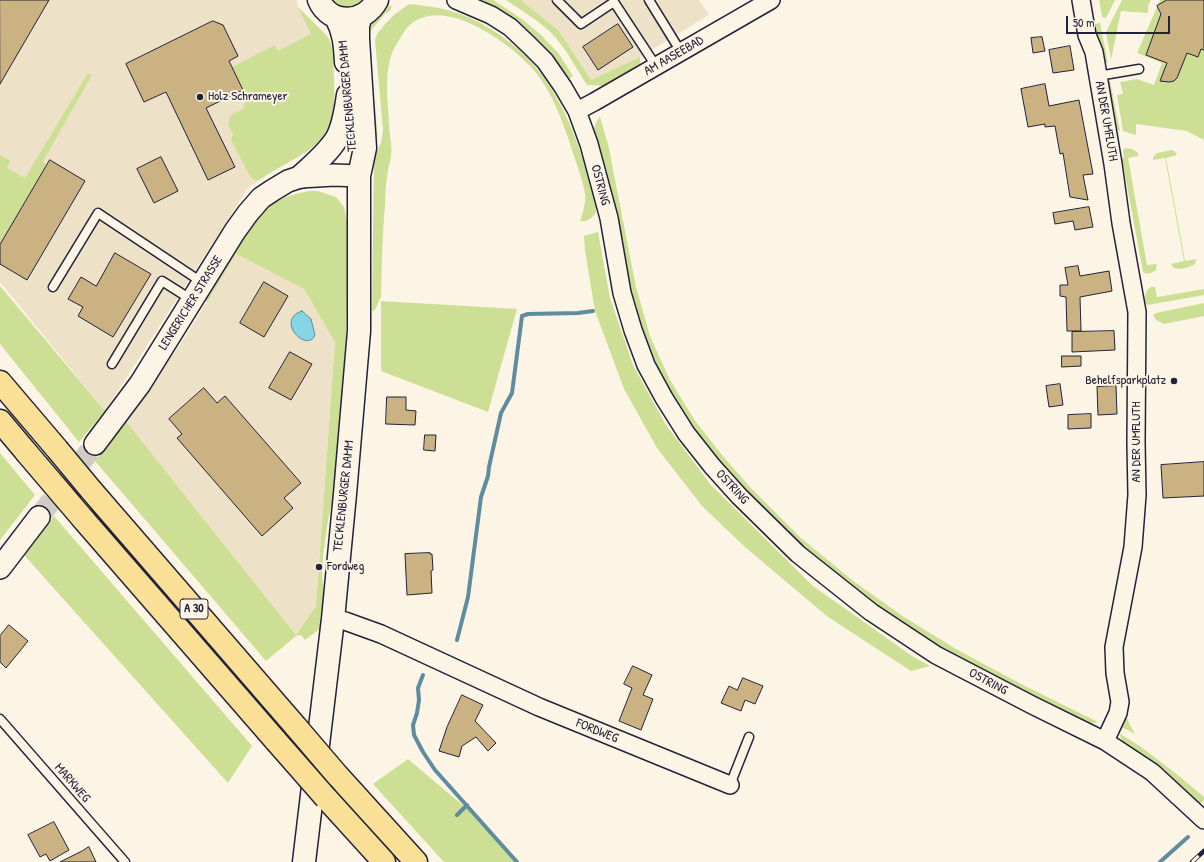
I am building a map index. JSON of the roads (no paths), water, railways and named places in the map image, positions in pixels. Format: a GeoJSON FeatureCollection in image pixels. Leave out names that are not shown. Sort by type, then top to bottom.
{"type":"FeatureCollection","features":[{"type":"Feature","properties":{"kind":"highway","name":"A 30"},"geometry":{"type":"LineString","coordinates":[[0,382],[90,490],[338,776],[416,862]]}},
{"type":"Feature","properties":{"kind":"highway","name":"A 30"},"geometry":{"type":"LineString","coordinates":[[0,421],[276,741],[384,862]]}},
{"type":"Feature","properties":{"kind":"main road"},"geometry":{"type":"LineString","coordinates":[[319,0],[328,12],[336,17],[344,19],[353,19],[368,12],[377,0]]}},
{"type":"Feature","properties":{"kind":"main road","name":"TECKLENBURGER DAMM"},"geometry":{"type":"LineString","coordinates":[[304,862],[333,619],[359,331],[359,176],[366,148],[358,39],[358,25],[361,16]]}},
{"type":"Feature","properties":{"kind":"main road","name":"TECKLENBURGER DAMM"},"geometry":{"type":"LineString","coordinates":[[336,17],[342,27],[345,39],[351,148],[359,176]]}},
{"type":"Feature","properties":{"kind":"main road","name":"LENGERICHER STRASSE"},"geometry":{"type":"LineString","coordinates":[[300,177],[324,155],[338,137],[344,118],[348,95]]}},
{"type":"Feature","properties":{"kind":"street","name":"OSTRING"},"geometry":{"type":"LineString","coordinates":[[456,0],[491,14],[510,27],[545,61],[577,110],[589,144],[608,218],[622,293],[633,330],[646,365],[664,398],[686,433],[712,466],[739,496],[798,554],[871,612],[936,655],[1032,705],[1106,740],[1152,772],[1204,820]]}},
{"type":"Feature","properties":{"kind":"street","name":"AM AASEEBAD"},"geometry":{"type":"LineString","coordinates":[[577,110],[594,102],[771,0]]}},
{"type":"Feature","properties":{"kind":"street","name":"AN DER UMFLUTH"},"geometry":{"type":"LineString","coordinates":[[1081,0],[1087,36],[1094,52],[1109,139],[1121,223],[1137,312],[1137,495],[1133,547],[1114,647],[1115,673],[1120,702],[1118,713],[1106,740]]}},
{"type":"Feature","properties":{"kind":"street","name":"LENGERICHER STRASSE"},"geometry":{"type":"LineString","coordinates":[[95,444],[140,384],[248,213],[261,198],[288,181],[300,177],[334,175],[359,176]]}},
{"type":"Feature","properties":{"kind":"street"},"geometry":{"type":"LineString","coordinates":[[0,568],[39,517]]}},
{"type":"Feature","properties":{"kind":"street","name":"FORDWEG"},"geometry":{"type":"LineString","coordinates":[[333,619],[345,621],[381,634],[538,708],[730,785]]}},
{"type":"Feature","properties":{"kind":"lane"},"geometry":{"type":"LineString","coordinates":[[557,0],[581,24],[614,2],[656,66]]}},
{"type":"Feature","properties":{"kind":"lane"},"geometry":{"type":"LineString","coordinates":[[649,0],[681,52]]}},
{"type":"Feature","properties":{"kind":"lane"},"geometry":{"type":"LineString","coordinates":[[1098,76],[1139,69]]}},
{"type":"Feature","properties":{"kind":"lane"},"geometry":{"type":"LineString","coordinates":[[53,287],[98,213],[203,283]]}},
{"type":"Feature","properties":{"kind":"lane"},"geometry":{"type":"LineString","coordinates":[[112,364],[162,281],[192,300]]}},
{"type":"Feature","properties":{"kind":"lane","name":"MARKWEG"},"geometry":{"type":"LineString","coordinates":[[0,719],[125,862]]}},
{"type":"Feature","properties":{"kind":"lane"},"geometry":{"type":"LineString","coordinates":[[730,785],[749,737]]}},
{"type":"Feature","properties":{"kind":"water"},"geometry":{"type":"Polygon","coordinates":[[[302,311],[311,319],[315,335],[311,340],[306,341],[300,338],[295,334],[292,328],[291,321],[294,315],[302,311]]]}},
{"type":"Feature","properties":{"kind":"waterway"},"geometry":{"type":"LineString","coordinates":[[457,640],[468,597],[481,497],[488,476],[501,413],[512,393],[522,316],[528,314],[578,313],[593,311]]}},
{"type":"Feature","properties":{"kind":"waterway"},"geometry":{"type":"LineString","coordinates":[[423,675],[418,688],[419,700],[413,725],[414,735],[435,770],[517,862]]}},
{"type":"Feature","properties":{"kind":"waterway"},"geometry":{"type":"LineString","coordinates":[[457,815],[467,805]]}},
{"type":"Feature","properties":{"kind":"waterway"},"geometry":{"type":"LineString","coordinates":[[1160,862],[1188,837]]}},
{"type":"Feature","properties":{"kind":"tunnel"},"geometry":{"type":"LineString","coordinates":[[39,517],[95,444]]}},
{"type":"Feature","properties":{"kind":"railway"},"geometry":{"type":"LineString","coordinates":[[1192,862],[1204,851]]}},
{"type":"Feature","properties":{"kind":"place","name":"Holz Schrameyer"},"geometry":{"type":"Point","coordinates":[200,97]}},
{"type":"Feature","properties":{"kind":"place","name":"Behelfsparkplatz"},"geometry":{"type":"Point","coordinates":[1174,381]}},
{"type":"Feature","properties":{"kind":"place","name":"Fordweg"},"geometry":{"type":"Point","coordinates":[319,567]}}]}
